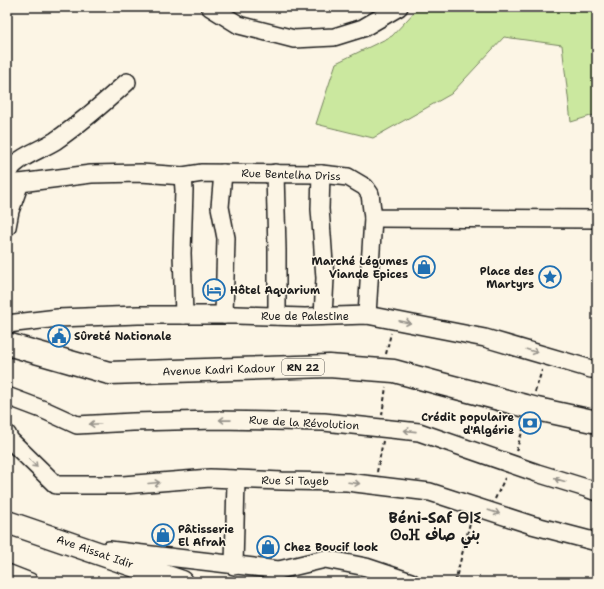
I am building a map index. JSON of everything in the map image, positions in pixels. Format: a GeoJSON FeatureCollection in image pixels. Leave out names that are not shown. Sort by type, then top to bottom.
{"type":"FeatureCollection","features":[{"type":"Feature","properties":{"kind":"main road","name":"Avenue Kadri Kadour"},"geometry":{"type":"LineString","coordinates":[[7,344],[109,373],[329,366],[387,370],[530,407],[597,422]]}},
{"type":"Feature","properties":{"kind":"main road","name":"Ave Aissat Idir"},"geometry":{"type":"LineString","coordinates":[[7,522],[182,582]]}},
{"type":"Feature","properties":{"kind":"street"},"geometry":{"type":"LineString","coordinates":[[210,7],[239,25],[294,39],[334,37],[364,28],[399,7]]}},
{"type":"Feature","properties":{"kind":"street"},"geometry":{"type":"LineString","coordinates":[[7,227],[10,211],[13,165],[53,142],[73,128],[92,114],[127,82]]}},
{"type":"Feature","properties":{"kind":"street","name":"Rue Bentelha Driss"},"geometry":{"type":"LineString","coordinates":[[11,181],[91,174],[141,173],[183,176],[202,172],[321,174],[348,177],[365,187],[370,194],[373,218],[367,315]]}},
{"type":"Feature","properties":{"kind":"street"},"geometry":{"type":"LineString","coordinates":[[223,173],[220,207],[226,238],[224,315]]}},
{"type":"Feature","properties":{"kind":"street"},"geometry":{"type":"LineString","coordinates":[[275,173],[278,250],[277,316]]}},
{"type":"Feature","properties":{"kind":"street"},"geometry":{"type":"LineString","coordinates":[[321,174],[320,208],[324,278],[323,316]]}},
{"type":"Feature","properties":{"kind":"street"},"geometry":{"type":"LineString","coordinates":[[183,176],[182,253],[184,315]]}},
{"type":"Feature","properties":{"kind":"street"},"geometry":{"type":"LineString","coordinates":[[373,218],[597,219]]}},
{"type":"Feature","properties":{"kind":"street","name":"Rue de Palestine"},"geometry":{"type":"LineString","coordinates":[[7,324],[58,318],[138,315],[367,315],[485,338],[597,370]]}},
{"type":"Feature","properties":{"kind":"street","name":"Rue de la Révolution"},"geometry":{"type":"LineString","coordinates":[[7,396],[78,425],[216,420],[324,422],[419,432],[536,473],[597,492]]}},
{"type":"Feature","properties":{"kind":"street","name":"Rue Si Tayeb"},"geometry":{"type":"LineString","coordinates":[[7,434],[10,440],[56,485],[123,485],[210,478],[282,482],[347,482],[430,492],[532,525],[597,542]]}},
{"type":"Feature","properties":{"kind":"street"},"geometry":{"type":"LineString","coordinates":[[234,566],[236,480]]}},
{"type":"Feature","properties":{"kind":"street"},"geometry":{"type":"LineString","coordinates":[[81,547],[234,566],[279,570],[325,559],[366,567],[411,582]]}},
{"type":"Feature","properties":{"kind":"street"},"geometry":{"type":"LineString","coordinates":[[8,576],[30,582]]}},
{"type":"Feature","properties":{"kind":"path"},"geometry":{"type":"LineString","coordinates":[[374,485],[394,320]]}},
{"type":"Feature","properties":{"kind":"path"},"geometry":{"type":"LineString","coordinates":[[455,582],[472,516],[489,511],[512,464],[547,356]]}},
{"type":"Feature","properties":{"kind":"green space"},"geometry":{"type":"Polygon","coordinates":[[[419,7],[597,7],[597,114],[571,122],[562,45],[504,37],[451,94],[373,138],[316,124],[336,63],[392,36],[419,7]]]}},
{"type":"Feature","properties":{"kind":"place","name":"Marché Légumes Viande Epices"},"geometry":{"type":"Point","coordinates":[424,267]}},
{"type":"Feature","properties":{"kind":"place","name":"Place des Martyrs"},"geometry":{"type":"Point","coordinates":[550,277]}},
{"type":"Feature","properties":{"kind":"place","name":"Hôtel Aquarium"},"geometry":{"type":"Point","coordinates":[214,290]}},
{"type":"Feature","properties":{"kind":"place","name":"Sûreté Nationale"},"geometry":{"type":"Point","coordinates":[59,336]}},
{"type":"Feature","properties":{"kind":"place","name":"Crédit populaire d'Algérie"},"geometry":{"type":"Point","coordinates":[530,423]}},
{"type":"Feature","properties":{"kind":"place","name":"Pâtisserie El Afrah"},"geometry":{"type":"Point","coordinates":[163,535]}},
{"type":"Feature","properties":{"kind":"place","name":"Chez Boucif look"},"geometry":{"type":"Point","coordinates":[268,547]}},
{"type":"Feature","properties":{"kind":"district","name":"Béni-Saf ⴱⵏⵉ ⵙⴰⴼ بني صاف"},"geometry":{"type":"Point","coordinates":[435,526]}}]}
